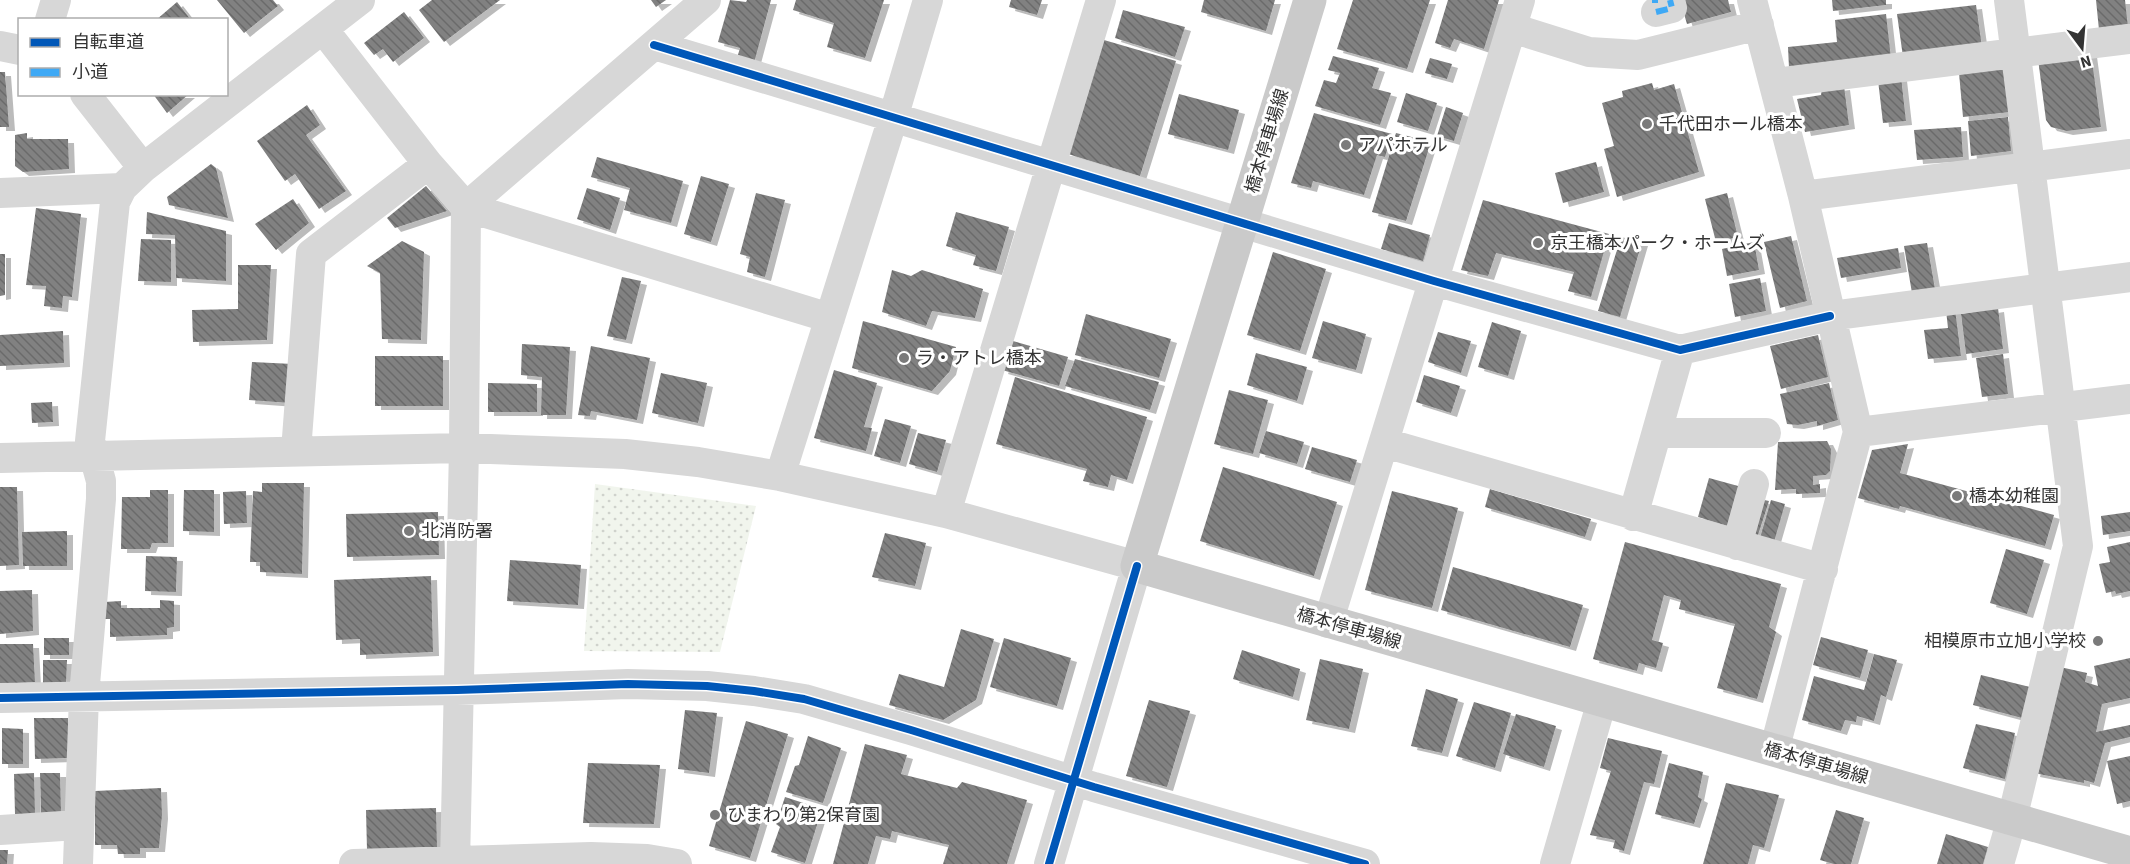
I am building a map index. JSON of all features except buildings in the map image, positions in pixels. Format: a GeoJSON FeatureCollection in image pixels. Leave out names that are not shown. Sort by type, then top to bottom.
{"type":"FeatureCollection","features":[{"type":"Feature","properties":{"kind":"main road","name":"橋本停車場線"},"geometry":{"type":"LineString","coordinates":[[1310,0],[1137,566],[2130,853]]}},
{"type":"Feature","properties":{"kind":"street"},"geometry":{"type":"LineString","coordinates":[[52,18],[56,0]]}},
{"type":"Feature","properties":{"kind":"street"},"geometry":{"type":"LineString","coordinates":[[78,864],[84,696],[101,499],[101,482],[90,441],[114,202],[133,178],[360,0]]}},
{"type":"Feature","properties":{"kind":"street"},"geometry":{"type":"LineString","coordinates":[[455,863],[464,448],[466,207],[706,0]]}},
{"type":"Feature","properties":{"kind":"street"},"geometry":{"type":"LineString","coordinates":[[780,476],[928,0]]}},
{"type":"Feature","properties":{"kind":"street"},"geometry":{"type":"LineString","coordinates":[[946,513],[1101,0]]}},
{"type":"Feature","properties":{"kind":"street"},"geometry":{"type":"LineString","coordinates":[[1328,623],[1520,0]]}},
{"type":"Feature","properties":{"kind":"street"},"geometry":{"type":"LineString","coordinates":[[1999,864],[2078,546],[2032,167],[2009,0]]}},
{"type":"Feature","properties":{"kind":"street"},"geometry":{"type":"LineString","coordinates":[[1512,28],[1589,52],[1638,55],[1755,13],[1803,196],[1858,432],[1774,751]]}},
{"type":"Feature","properties":{"kind":"street"},"geometry":{"type":"LineString","coordinates":[[323,29],[428,164],[466,207],[830,318]]}},
{"type":"Feature","properties":{"kind":"street"},"geometry":{"type":"LineString","coordinates":[[1775,83],[2128,39]]}},
{"type":"Feature","properties":{"kind":"street"},"geometry":{"type":"LineString","coordinates":[[654,45],[1434,281],[1680,350],[1830,316],[2130,277]]}},
{"type":"Feature","properties":{"kind":"street"},"geometry":{"type":"LineString","coordinates":[[0,46],[18,50]]}},
{"type":"Feature","properties":{"kind":"street"},"geometry":{"type":"LineString","coordinates":[[86,96],[133,178]]}},
{"type":"Feature","properties":{"kind":"street"},"geometry":{"type":"LineString","coordinates":[[1803,196],[2130,154]]}},
{"type":"Feature","properties":{"kind":"street"},"geometry":{"type":"LineString","coordinates":[[296,451],[311,254],[428,164]]}},
{"type":"Feature","properties":{"kind":"street"},"geometry":{"type":"LineString","coordinates":[[0,193],[133,178]]}},
{"type":"Feature","properties":{"kind":"street"},"geometry":{"type":"LineString","coordinates":[[1633,516],[1680,350]]}},
{"type":"Feature","properties":{"kind":"street"},"geometry":{"type":"LineString","coordinates":[[1858,432],[2130,399]]}},
{"type":"Feature","properties":{"kind":"street"},"geometry":{"type":"LineString","coordinates":[[1657,434],[1766,433]]}},
{"type":"Feature","properties":{"kind":"street"},"geometry":{"type":"LineString","coordinates":[[1385,443],[1823,569]]}},
{"type":"Feature","properties":{"kind":"street"},"geometry":{"type":"LineString","coordinates":[[0,458],[464,448],[625,454],[698,462],[780,476],[946,513],[1137,566],[1049,864]]}},
{"type":"Feature","properties":{"kind":"street"},"geometry":{"type":"LineString","coordinates":[[1737,545],[1754,484]]}},
{"type":"Feature","properties":{"kind":"street"},"geometry":{"type":"LineString","coordinates":[[0,698],[458,690],[654,684],[754,691],[804,699],[1073,780],[1365,864]]}},
{"type":"Feature","properties":{"kind":"street"},"geometry":{"type":"LineString","coordinates":[[1555,864],[1602,701]]}},
{"type":"Feature","properties":{"kind":"street"},"geometry":{"type":"LineString","coordinates":[[0,830],[78,825]]}},
{"type":"Feature","properties":{"kind":"street"},"geometry":{"type":"LineString","coordinates":[[354,864],[455,863],[591,856],[647,859],[677,864]]}},
{"type":"Feature","properties":{"kind":"shaded area"},"geometry":{"type":"Polygon","coordinates":[[[595,484],[756,506],[720,652],[584,651],[595,484]]]}},
{"type":"Feature","properties":{"kind":"marked path"},"geometry":{"type":"LineString","coordinates":[[1656,12],[1672,8],[1670,0]]}},
{"type":"Feature","properties":{"kind":"cycle path"},"geometry":{"type":"LineString","coordinates":[[654,45],[1434,281],[1680,350],[1830,316]]}},
{"type":"Feature","properties":{"kind":"cycle path"},"geometry":{"type":"LineString","coordinates":[[1049,864],[1137,566]]}},
{"type":"Feature","properties":{"kind":"cycle path"},"geometry":{"type":"LineString","coordinates":[[0,698],[457,690],[628,684],[707,686],[754,691],[804,699],[1094,787],[1365,864]]}},
{"type":"Feature","properties":{"kind":"place","name":"千代田ホール橋本"},"geometry":{"type":"Point","coordinates":[1647,124]}},
{"type":"Feature","properties":{"kind":"place","name":"アパホテル"},"geometry":{"type":"Point","coordinates":[1346,145]}},
{"type":"Feature","properties":{"kind":"place","name":"京王橋本パーク・ホームズ"},"geometry":{"type":"Point","coordinates":[1538,243]}},
{"type":"Feature","properties":{"kind":"place","name":"ラ・アトレ橋本"},"geometry":{"type":"Point","coordinates":[904,358]}},
{"type":"Feature","properties":{"kind":"place","name":"橋本幼稚園"},"geometry":{"type":"Point","coordinates":[1957,496]}},
{"type":"Feature","properties":{"kind":"place","name":"北消防署"},"geometry":{"type":"Point","coordinates":[409,531]}},
{"type":"Feature","properties":{"kind":"place","name":"相模原市立旭小学校"},"geometry":{"type":"Point","coordinates":[2098,641]}},
{"type":"Feature","properties":{"kind":"place","name":"ひまわり第2保育園"},"geometry":{"type":"Point","coordinates":[715,815]}}]}
